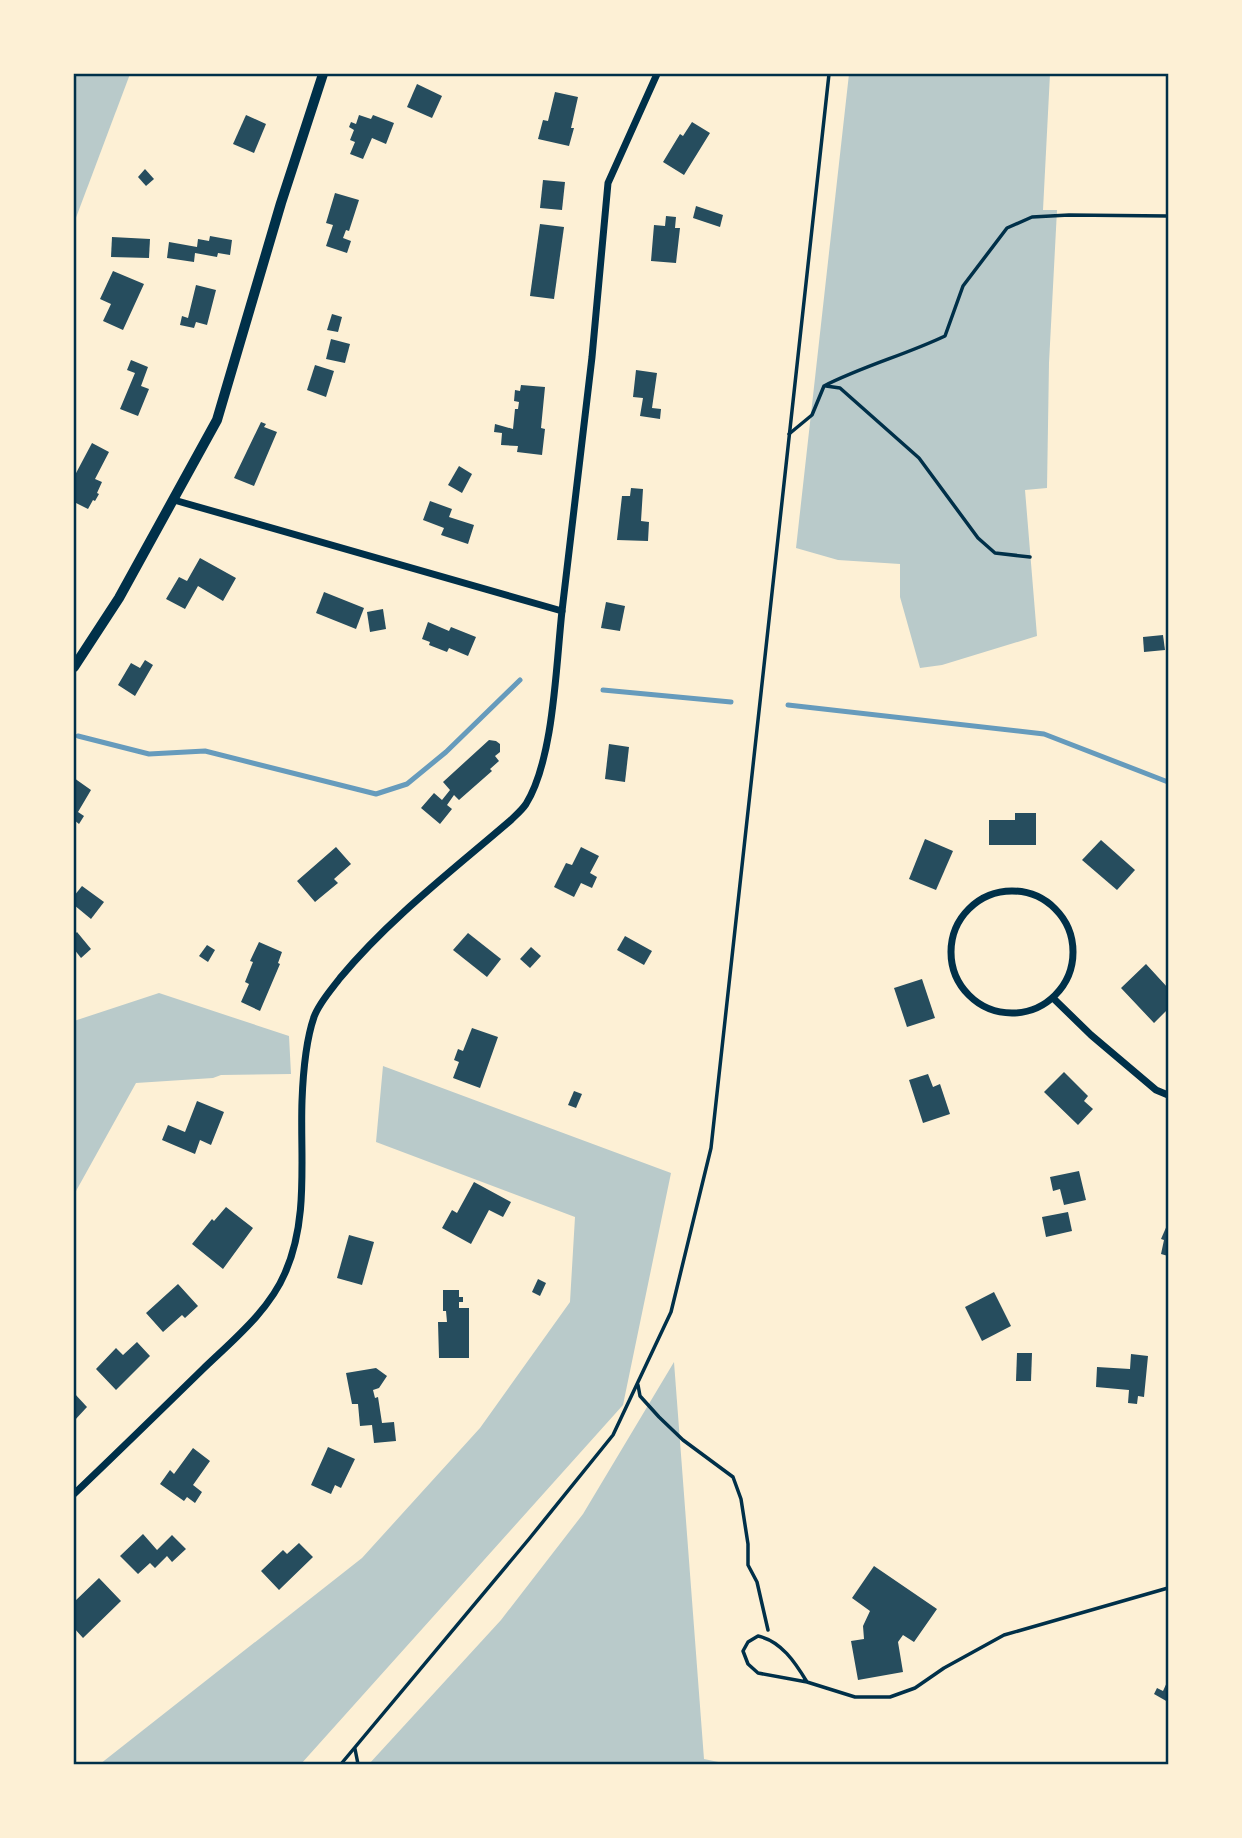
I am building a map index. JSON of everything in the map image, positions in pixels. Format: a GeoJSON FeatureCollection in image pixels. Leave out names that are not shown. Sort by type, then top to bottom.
{"type":"FeatureCollection","features":[{"type":"Feature","properties":{"kind":"main road"},"geometry":{"type":"LineString","coordinates":[[74,667],[119,598],[217,420],[281,203],[323,74]]}},
{"type":"Feature","properties":{"kind":"street"},"geometry":{"type":"LineString","coordinates":[[74,1494],[238,1335],[265,1305],[285,1275],[300,1214],[302,1100],[305,1059],[314,1015],[329,992],[363,952],[526,804],[539,775],[548,740],[592,357],[608,183],[657,74]]}},
{"type":"Feature","properties":{"kind":"street"},"geometry":{"type":"LineString","coordinates":[[174,500],[562,611]]}},
{"type":"Feature","properties":{"kind":"street"},"geometry":{"type":"LineString","coordinates":[[1018,891],[1051,905],[1070,933],[1073,950],[1071,968],[1064,984],[1053,998],[1035,1009],[1015,1013],[994,1011],[975,1002],[961,987],[952,968],[950,947],[955,927],[967,909],[984,897],[1018,891]]}},
{"type":"Feature","properties":{"kind":"street"},"geometry":{"type":"LineString","coordinates":[[1053,998],[1091,1035],[1156,1090],[1168,1095]]}},
{"type":"Feature","properties":{"kind":"lane"},"geometry":{"type":"LineString","coordinates":[[807,1682],[798,1667],[770,1639],[758,1636],[748,1642],[743,1651],[748,1664],[758,1672],[855,1696],[890,1697],[915,1688],[944,1668],[1004,1635],[1168,1588]]}},
{"type":"Feature","properties":{"kind":"path"},"geometry":{"type":"LineString","coordinates":[[341,1765],[530,1539],[612,1435],[671,1312],[711,1148],[829,74]]}},
{"type":"Feature","properties":{"kind":"path"},"geometry":{"type":"LineString","coordinates":[[789,434],[812,415],[824,386],[859,369],[910,352],[945,336],[963,286],[1007,228],[1032,217],[1168,216]]}},
{"type":"Feature","properties":{"kind":"path"},"geometry":{"type":"LineString","coordinates":[[824,386],[840,388],[919,458],[986,546],[995,553],[1030,557]]}},
{"type":"Feature","properties":{"kind":"path"},"geometry":{"type":"LineString","coordinates":[[637,1383],[640,1396],[659,1417],[683,1440],[733,1477],[741,1499],[748,1544],[748,1565],[757,1582],[770,1639]]}},
{"type":"Feature","properties":{"kind":"path"},"geometry":{"type":"LineString","coordinates":[[355,1748],[358,1765]]}},
{"type":"Feature","properties":{"kind":"shaded area"},"geometry":{"type":"Polygon","coordinates":[[[74,74],[130,74],[74,223],[74,74]]]}},
{"type":"Feature","properties":{"kind":"shaded area"},"geometry":{"type":"Polygon","coordinates":[[[849,74],[1050,74],[1043,210],[1057,210],[1049,363],[1047,488],[1025,490],[1037,636],[942,665],[920,668],[900,597],[900,564],[838,560],[796,548],[849,74]]]}},
{"type":"Feature","properties":{"kind":"shaded area"},"geometry":{"type":"Polygon","coordinates":[[[159,993],[289,1036],[291,1074],[221,1075],[213,1078],[136,1083],[76,1191],[74,1021],[159,993]]]}},
{"type":"Feature","properties":{"kind":"shaded area"},"geometry":{"type":"Polygon","coordinates":[[[383,1066],[671,1173],[623,1405],[301,1764],[100,1764],[362,1558],[480,1428],[570,1302],[575,1217],[376,1142],[383,1066]]]}},
{"type":"Feature","properties":{"kind":"shaded area"},"geometry":{"type":"Polygon","coordinates":[[[674,1362],[704,1759],[728,1764],[369,1764],[501,1620],[583,1514],[674,1362]]]}},
{"type":"Feature","properties":{"kind":"building"},"geometry":{"type":"Polygon","coordinates":[[[417,84],[442,96],[432,118],[407,107],[417,84]]]}},
{"type":"Feature","properties":{"kind":"building"},"geometry":{"type":"Polygon","coordinates":[[[555,92],[578,97],[569,146],[538,139],[543,120],[548,121],[555,92]]]}},
{"type":"Feature","properties":{"kind":"building"},"geometry":{"type":"Polygon","coordinates":[[[246,115],[266,124],[254,153],[233,144],[246,115]]]}},
{"type":"Feature","properties":{"kind":"building"},"geometry":{"type":"Polygon","coordinates":[[[359,115],[371,119],[373,115],[394,123],[386,144],[372,138],[363,159],[350,154],[355,142],[350,140],[354,130],[349,127],[351,122],[356,124],[359,115]]]}},
{"type":"Feature","properties":{"kind":"building"},"geometry":{"type":"Polygon","coordinates":[[[692,122],[710,133],[684,175],[663,162],[680,134],[683,136],[692,122]]]}},
{"type":"Feature","properties":{"kind":"building"},"geometry":{"type":"Polygon","coordinates":[[[145,169],[154,179],[146,186],[138,177],[145,169]]]}},
{"type":"Feature","properties":{"kind":"building"},"geometry":{"type":"Polygon","coordinates":[[[543,180],[565,182],[562,210],[540,208],[543,180]]]}},
{"type":"Feature","properties":{"kind":"building"},"geometry":{"type":"Polygon","coordinates":[[[335,193],[359,200],[349,231],[346,230],[343,238],[351,241],[347,253],[326,246],[333,225],[326,223],[335,193]]]}},
{"type":"Feature","properties":{"kind":"building"},"geometry":{"type":"Polygon","coordinates":[[[696,206],[723,215],[720,227],[693,218],[696,206]]]}},
{"type":"Feature","properties":{"kind":"building"},"geometry":{"type":"Polygon","coordinates":[[[666,216],[676,217],[675,228],[680,228],[676,263],[651,261],[654,225],[665,226],[666,216]]]}},
{"type":"Feature","properties":{"kind":"building"},"geometry":{"type":"Polygon","coordinates":[[[540,224],[564,227],[554,299],[530,296],[540,224]]]}},
{"type":"Feature","properties":{"kind":"building"},"geometry":{"type":"Polygon","coordinates":[[[210,236],[232,240],[230,255],[218,253],[217,257],[195,253],[194,262],[167,258],[169,242],[197,247],[198,239],[209,241],[210,236]]]}},
{"type":"Feature","properties":{"kind":"building"},"geometry":{"type":"Polygon","coordinates":[[[112,237],[150,239],[149,258],[111,257],[112,237]]]}},
{"type":"Feature","properties":{"kind":"building"},"geometry":{"type":"Polygon","coordinates":[[[113,271],[144,284],[123,330],[103,321],[111,304],[100,299],[113,271]]]}},
{"type":"Feature","properties":{"kind":"building"},"geometry":{"type":"Polygon","coordinates":[[[196,285],[216,290],[207,325],[196,322],[194,328],[180,325],[182,316],[188,318],[196,285]]]}},
{"type":"Feature","properties":{"kind":"building"},"geometry":{"type":"Polygon","coordinates":[[[332,314],[342,317],[338,332],[327,330],[332,314]]]}},
{"type":"Feature","properties":{"kind":"building"},"geometry":{"type":"Polygon","coordinates":[[[331,339],[350,344],[345,363],[326,359],[331,339]]]}},
{"type":"Feature","properties":{"kind":"building"},"geometry":{"type":"Polygon","coordinates":[[[131,360],[148,367],[141,386],[149,389],[138,416],[120,409],[135,373],[127,370],[131,360]]]}},
{"type":"Feature","properties":{"kind":"building"},"geometry":{"type":"Polygon","coordinates":[[[315,365],[334,371],[326,397],[307,390],[315,365]]]}},
{"type":"Feature","properties":{"kind":"building"},"geometry":{"type":"Polygon","coordinates":[[[636,370],[657,373],[652,408],[661,409],[660,419],[640,416],[643,398],[633,397],[636,370]]]}},
{"type":"Feature","properties":{"kind":"building"},"geometry":{"type":"Polygon","coordinates":[[[521,385],[545,387],[541,428],[545,429],[542,455],[517,452],[518,446],[501,445],[502,433],[494,432],[495,424],[513,429],[515,409],[518,409],[519,402],[514,401],[515,390],[520,391],[521,385]]]}},
{"type":"Feature","properties":{"kind":"building"},"geometry":{"type":"Polygon","coordinates":[[[261,422],[266,424],[264,427],[277,432],[254,486],[234,478],[261,422]]]}},
{"type":"Feature","properties":{"kind":"building"},"geometry":{"type":"Polygon","coordinates":[[[92,443],[109,452],[95,479],[102,482],[97,493],[99,494],[88,509],[74,502],[74,474],[92,443]]]}},
{"type":"Feature","properties":{"kind":"building"},"geometry":{"type":"Polygon","coordinates":[[[459,466],[472,474],[462,493],[448,485],[459,466]]]}},
{"type":"Feature","properties":{"kind":"building"},"geometry":{"type":"Polygon","coordinates":[[[631,488],[643,489],[641,521],[649,522],[648,541],[617,540],[622,496],[630,496],[631,488]]]}},
{"type":"Feature","properties":{"kind":"building"},"geometry":{"type":"Polygon","coordinates":[[[430,501],[452,509],[449,517],[474,525],[468,544],[441,535],[444,528],[423,520],[430,501]]]}},
{"type":"Feature","properties":{"kind":"building"},"geometry":{"type":"Polygon","coordinates":[[[200,558],[236,578],[223,601],[198,586],[185,609],[166,599],[179,577],[187,581],[200,558]]]}},
{"type":"Feature","properties":{"kind":"building"},"geometry":{"type":"Polygon","coordinates":[[[324,592],[364,608],[356,629],[316,613],[324,592]]]}},
{"type":"Feature","properties":{"kind":"building"},"geometry":{"type":"Polygon","coordinates":[[[606,602],[625,606],[620,631],[601,628],[606,602]]]}},
{"type":"Feature","properties":{"kind":"building"},"geometry":{"type":"Polygon","coordinates":[[[383,609],[386,629],[370,632],[367,612],[383,609]]]}},
{"type":"Feature","properties":{"kind":"building"},"geometry":{"type":"Polygon","coordinates":[[[428,622],[449,631],[451,627],[476,637],[468,656],[449,648],[447,652],[429,645],[430,642],[422,639],[428,622]]]}},
{"type":"Feature","properties":{"kind":"building"},"geometry":{"type":"Polygon","coordinates":[[[1163,635],[1165,650],[1144,652],[1143,637],[1163,635]]]}},
{"type":"Feature","properties":{"kind":"building"},"geometry":{"type":"Polygon","coordinates":[[[145,660],[153,665],[135,696],[118,685],[131,663],[140,668],[145,660]]]}},
{"type":"Feature","properties":{"kind":"building"},"geometry":{"type":"Polygon","coordinates":[[[489,740],[500,744],[500,752],[495,756],[499,761],[490,769],[492,771],[459,800],[454,795],[447,805],[452,809],[440,824],[421,808],[434,793],[442,800],[450,790],[443,782],[489,740]]]}},
{"type":"Feature","properties":{"kind":"building"},"geometry":{"type":"Polygon","coordinates":[[[609,744],[629,747],[625,782],[605,779],[609,744]]]}},
{"type":"Feature","properties":{"kind":"building"},"geometry":{"type":"Polygon","coordinates":[[[74,778],[91,790],[78,812],[84,816],[79,824],[74,820],[74,778]]]}},
{"type":"Feature","properties":{"kind":"building"},"geometry":{"type":"Polygon","coordinates":[[[1015,813],[1036,813],[1036,845],[989,845],[989,820],[1015,820],[1015,813]]]}},
{"type":"Feature","properties":{"kind":"building"},"geometry":{"type":"Polygon","coordinates":[[[925,839],[953,851],[936,890],[909,879],[925,839]]]}},
{"type":"Feature","properties":{"kind":"building"},"geometry":{"type":"Polygon","coordinates":[[[1101,840],[1135,870],[1117,890],[1082,860],[1101,840]]]}},
{"type":"Feature","properties":{"kind":"building"},"geometry":{"type":"Polygon","coordinates":[[[336,847],[351,864],[334,879],[338,883],[315,902],[297,881],[336,847]]]}},
{"type":"Feature","properties":{"kind":"building"},"geometry":{"type":"Polygon","coordinates":[[[581,847],[599,856],[590,873],[597,877],[592,888],[581,883],[574,897],[554,887],[566,863],[572,865],[581,847]]]}},
{"type":"Feature","properties":{"kind":"building"},"geometry":{"type":"Polygon","coordinates":[[[82,886],[104,902],[91,919],[74,905],[74,896],[82,886]]]}},
{"type":"Feature","properties":{"kind":"building"},"geometry":{"type":"Polygon","coordinates":[[[77,932],[91,949],[81,958],[74,949],[74,935],[77,932]]]}},
{"type":"Feature","properties":{"kind":"building"},"geometry":{"type":"Polygon","coordinates":[[[468,933],[501,959],[487,977],[453,950],[468,933]]]}},
{"type":"Feature","properties":{"kind":"building"},"geometry":{"type":"Polygon","coordinates":[[[625,936],[652,951],[644,965],[617,950],[625,936]]]}},
{"type":"Feature","properties":{"kind":"building"},"geometry":{"type":"Polygon","coordinates":[[[259,942],[282,952],[278,963],[280,964],[260,1011],[241,1002],[249,984],[245,982],[253,962],[250,961],[259,942]]]}},
{"type":"Feature","properties":{"kind":"building"},"geometry":{"type":"Polygon","coordinates":[[[207,945],[215,950],[208,962],[199,956],[207,945]]]}},
{"type":"Feature","properties":{"kind":"building"},"geometry":{"type":"Polygon","coordinates":[[[531,947],[541,956],[530,968],[520,959],[531,947]]]}},
{"type":"Feature","properties":{"kind":"building"},"geometry":{"type":"Polygon","coordinates":[[[1146,964],[1168,988],[1168,1009],[1154,1023],[1121,988],[1146,964]]]}},
{"type":"Feature","properties":{"kind":"building"},"geometry":{"type":"Polygon","coordinates":[[[922,979],[935,1018],[907,1027],[894,988],[922,979]]]}},
{"type":"Feature","properties":{"kind":"building"},"geometry":{"type":"Polygon","coordinates":[[[472,1028],[498,1037],[480,1088],[453,1078],[459,1062],[454,1060],[458,1049],[463,1051],[472,1028]]]}},
{"type":"Feature","properties":{"kind":"building"},"geometry":{"type":"Polygon","coordinates":[[[1064,1072],[1088,1096],[1084,1101],[1093,1109],[1078,1125],[1044,1092],[1064,1072]]]}},
{"type":"Feature","properties":{"kind":"building"},"geometry":{"type":"Polygon","coordinates":[[[928,1074],[933,1087],[940,1084],[950,1114],[923,1123],[909,1080],[928,1074]]]}},
{"type":"Feature","properties":{"kind":"building"},"geometry":{"type":"Polygon","coordinates":[[[574,1091],[582,1094],[576,1108],[568,1105],[574,1091]]]}},
{"type":"Feature","properties":{"kind":"building"},"geometry":{"type":"Polygon","coordinates":[[[197,1101],[224,1112],[211,1145],[200,1140],[195,1154],[162,1140],[168,1125],[185,1132],[197,1101]]]}},
{"type":"Feature","properties":{"kind":"building"},"geometry":{"type":"Polygon","coordinates":[[[1079,1171],[1086,1200],[1064,1205],[1060,1189],[1053,1191],[1050,1177],[1079,1171]]]}},
{"type":"Feature","properties":{"kind":"building"},"geometry":{"type":"Polygon","coordinates":[[[474,1182],[511,1202],[503,1217],[489,1210],[471,1244],[442,1228],[452,1210],[457,1213],[474,1182]]]}},
{"type":"Feature","properties":{"kind":"building"},"geometry":{"type":"Polygon","coordinates":[[[226,1207],[253,1228],[223,1269],[192,1244],[212,1219],[214,1221],[226,1207]]]}},
{"type":"Feature","properties":{"kind":"building"},"geometry":{"type":"Polygon","coordinates":[[[1068,1212],[1072,1231],[1046,1237],[1042,1217],[1068,1212]]]}},
{"type":"Feature","properties":{"kind":"building"},"geometry":{"type":"Polygon","coordinates":[[[1168,1223],[1168,1256],[1161,1254],[1164,1240],[1161,1239],[1168,1223]]]}},
{"type":"Feature","properties":{"kind":"building"},"geometry":{"type":"Polygon","coordinates":[[[349,1235],[374,1242],[362,1285],[337,1278],[349,1235]]]}},
{"type":"Feature","properties":{"kind":"building"},"geometry":{"type":"Polygon","coordinates":[[[538,1279],[546,1283],[540,1296],[532,1292],[538,1279]]]}},
{"type":"Feature","properties":{"kind":"building"},"geometry":{"type":"Polygon","coordinates":[[[178,1284],[198,1306],[185,1318],[182,1315],[163,1332],[146,1313],[178,1284]]]}},
{"type":"Feature","properties":{"kind":"building"},"geometry":{"type":"Polygon","coordinates":[[[443,1290],[459,1290],[459,1297],[463,1297],[463,1302],[459,1302],[459,1308],[469,1308],[469,1358],[439,1358],[438,1322],[447,1322],[446,1311],[443,1311],[443,1290]]]}},
{"type":"Feature","properties":{"kind":"building"},"geometry":{"type":"Polygon","coordinates":[[[994,1292],[1011,1326],[982,1341],[965,1307],[994,1292]]]}},
{"type":"Feature","properties":{"kind":"building"},"geometry":{"type":"Polygon","coordinates":[[[137,1342],[150,1356],[116,1390],[96,1369],[116,1348],[123,1355],[137,1342]]]}},
{"type":"Feature","properties":{"kind":"building"},"geometry":{"type":"Polygon","coordinates":[[[1017,1353],[1032,1353],[1031,1381],[1016,1381],[1017,1353]]]}},
{"type":"Feature","properties":{"kind":"building"},"geometry":{"type":"Polygon","coordinates":[[[1131,1354],[1148,1356],[1144,1397],[1138,1396],[1137,1404],[1128,1403],[1129,1390],[1096,1387],[1097,1367],[1130,1369],[1131,1354]]]}},
{"type":"Feature","properties":{"kind":"building"},"geometry":{"type":"Polygon","coordinates":[[[376,1368],[387,1376],[379,1388],[373,1390],[375,1398],[378,1397],[382,1423],[394,1422],[396,1441],[374,1443],[372,1425],[360,1426],[358,1404],[352,1404],[346,1373],[376,1368]]]}},
{"type":"Feature","properties":{"kind":"building"},"geometry":{"type":"Polygon","coordinates":[[[74,1393],[87,1407],[74,1421],[74,1393]]]}},
{"type":"Feature","properties":{"kind":"building"},"geometry":{"type":"Polygon","coordinates":[[[328,1447],[355,1459],[341,1488],[335,1485],[331,1494],[311,1485],[328,1447]]]}},
{"type":"Feature","properties":{"kind":"building"},"geometry":{"type":"Polygon","coordinates":[[[193,1448],[210,1461],[193,1485],[202,1492],[195,1503],[187,1497],[184,1501],[160,1484],[170,1470],[174,1474],[193,1448]]]}},
{"type":"Feature","properties":{"kind":"building"},"geometry":{"type":"Polygon","coordinates":[[[143,1534],[157,1550],[172,1535],[186,1549],[172,1562],[167,1556],[155,1568],[150,1563],[138,1574],[120,1556],[143,1534]]]}},
{"type":"Feature","properties":{"kind":"building"},"geometry":{"type":"Polygon","coordinates":[[[299,1543],[313,1557],[279,1590],[261,1571],[283,1550],[287,1554],[299,1543]]]}},
{"type":"Feature","properties":{"kind":"building"},"geometry":{"type":"Polygon","coordinates":[[[874,1566],[937,1609],[914,1642],[903,1635],[898,1642],[903,1672],[858,1680],[851,1641],[864,1639],[863,1626],[870,1611],[852,1598],[874,1566]]]}},
{"type":"Feature","properties":{"kind":"building"},"geometry":{"type":"Polygon","coordinates":[[[99,1578],[121,1601],[83,1638],[74,1628],[74,1602],[99,1578]]]}},
{"type":"Feature","properties":{"kind":"building"},"geometry":{"type":"Polygon","coordinates":[[[1168,1680],[1168,1702],[1154,1694],[1157,1688],[1163,1691],[1168,1680]]]}},
{"type":"Feature","properties":{"kind":"waterway"},"geometry":{"type":"LineString","coordinates":[[78,736],[149,754],[205,751],[376,794],[407,784],[446,752],[520,680]]}},
{"type":"Feature","properties":{"kind":"waterway"},"geometry":{"type":"LineString","coordinates":[[603,690],[731,702]]}},
{"type":"Feature","properties":{"kind":"waterway"},"geometry":{"type":"LineString","coordinates":[[788,705],[1044,734],[1168,782]]}}]}
